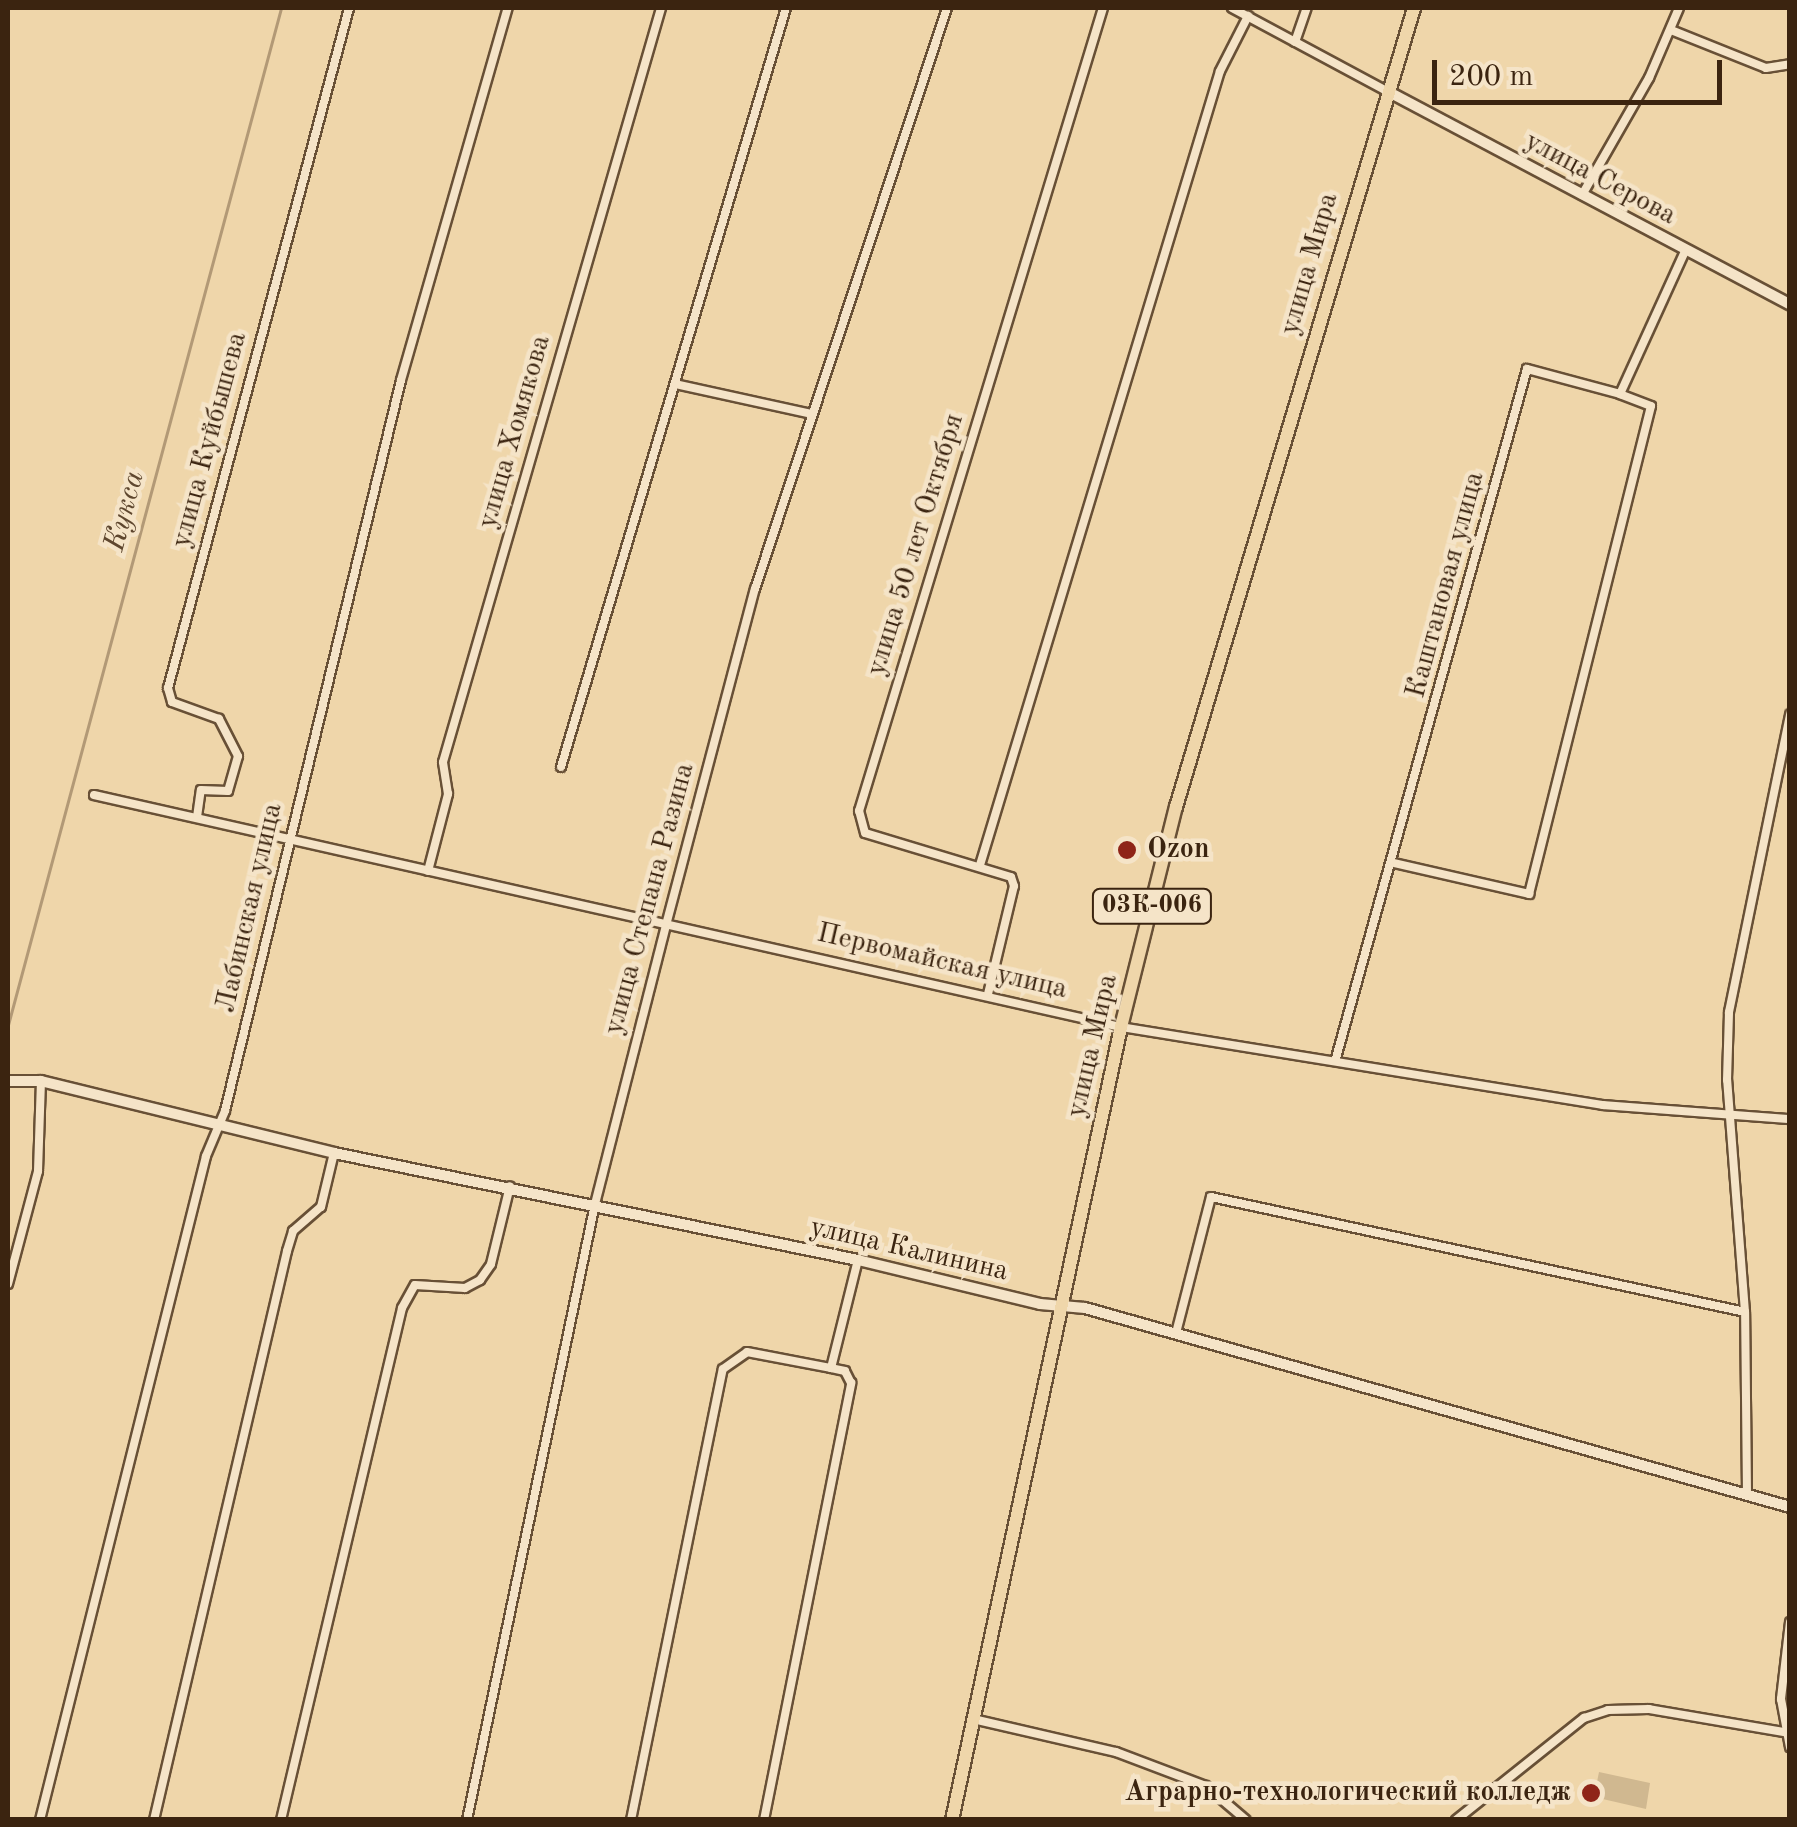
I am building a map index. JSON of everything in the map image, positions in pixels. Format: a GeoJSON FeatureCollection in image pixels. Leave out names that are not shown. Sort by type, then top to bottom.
{"type":"FeatureCollection","features":[{"type":"Feature","properties":{"kind":"main road","name":"улица Мира"},"geometry":{"type":"LineString","coordinates":[[952,1820],[1121,1026],[1176,808],[1386,91],[1414,8]]}},
{"type":"Feature","properties":{"kind":"street","name":"улица Куйбышева"},"geometry":{"type":"LineString","coordinates":[[198,816],[201,790],[228,791],[233,785],[236,747],[219,719],[172,702],[168,688],[349,8]]}},
{"type":"Feature","properties":{"kind":"street","name":"Лабинская улица"},"geometry":{"type":"LineString","coordinates":[[40,1820],[206,1156],[219,1127],[401,380],[508,8]]}},
{"type":"Feature","properties":{"kind":"street","name":"улица Хомякова"},"geometry":{"type":"LineString","coordinates":[[428,871],[448,794],[443,762],[662,8]]}},
{"type":"Feature","properties":{"kind":"street"},"geometry":{"type":"LineString","coordinates":[[561,767],[786,8]]}},
{"type":"Feature","properties":{"kind":"street","name":"улица Степана Разина"},"geometry":{"type":"LineString","coordinates":[[466,1820],[595,1204],[755,589],[947,8]]}},
{"type":"Feature","properties":{"kind":"street","name":"улица 50 лет Октября"},"geometry":{"type":"LineString","coordinates":[[988,994],[1014,886],[1011,878],[980,864],[866,833],[859,811],[1103,8]]}},
{"type":"Feature","properties":{"kind":"street","name":"улица Серова"},"geometry":{"type":"LineString","coordinates":[[1232,8],[1790,304]]}},
{"type":"Feature","properties":{"kind":"street"},"geometry":{"type":"LineString","coordinates":[[1295,42],[1307,8]]}},
{"type":"Feature","properties":{"kind":"street"},"geometry":{"type":"LineString","coordinates":[[1582,195],[1680,8]]}},
{"type":"Feature","properties":{"kind":"street"},"geometry":{"type":"LineString","coordinates":[[980,864],[1220,71],[1248,16]]}},
{"type":"Feature","properties":{"kind":"street"},"geometry":{"type":"LineString","coordinates":[[1671,30],[1787,67]]}},
{"type":"Feature","properties":{"kind":"street"},"geometry":{"type":"LineString","coordinates":[[1394,863],[1529,894],[1651,406],[1620,394],[1686,249]]}},
{"type":"Feature","properties":{"kind":"street","name":"Каштановая улица"},"geometry":{"type":"LineString","coordinates":[[1336,1058],[1394,863],[1527,369],[1620,394]]}},
{"type":"Feature","properties":{"kind":"street"},"geometry":{"type":"LineString","coordinates":[[675,384],[811,414]]}},
{"type":"Feature","properties":{"kind":"street"},"geometry":{"type":"LineString","coordinates":[[1746,1493],[1745,1312],[1729,1012],[1790,714]]}},
{"type":"Feature","properties":{"kind":"street","name":"Первомайская улица"},"geometry":{"type":"LineString","coordinates":[[94,794],[1121,1026],[1336,1058],[1602,1105],[1790,1119]]}},
{"type":"Feature","properties":{"kind":"street","name":"улица Калинина"},"geometry":{"type":"LineString","coordinates":[[8,1081],[41,1082],[334,1153],[858,1260],[1176,1333],[1790,1507]]}},
{"type":"Feature","properties":{"kind":"street"},"geometry":{"type":"LineString","coordinates":[[8,1284],[38,1171],[41,1082]]}},
{"type":"Feature","properties":{"kind":"street"},"geometry":{"type":"LineString","coordinates":[[154,1820],[286,1251],[293,1231],[321,1207],[334,1153]]}},
{"type":"Feature","properties":{"kind":"street"},"geometry":{"type":"LineString","coordinates":[[281,1820],[402,1308],[415,1285],[465,1288],[480,1280],[491,1264],[510,1186]]}},
{"type":"Feature","properties":{"kind":"street"},"geometry":{"type":"LineString","coordinates":[[1176,1333],[1212,1197],[1745,1312]]}},
{"type":"Feature","properties":{"kind":"street"},"geometry":{"type":"LineString","coordinates":[[831,1368],[858,1260]]}},
{"type":"Feature","properties":{"kind":"street"},"geometry":{"type":"LineString","coordinates":[[631,1820],[723,1369],[746,1352],[846,1372],[851,1383],[764,1820]]}},
{"type":"Feature","properties":{"kind":"street"},"geometry":{"type":"LineString","coordinates":[[1790,1622],[1781,1699],[1790,1748]]}},
{"type":"Feature","properties":{"kind":"street"},"geometry":{"type":"LineString","coordinates":[[1456,1820],[1584,1718],[1608,1710],[1649,1709],[1789,1732]]}},
{"type":"Feature","properties":{"kind":"street"},"geometry":{"type":"LineString","coordinates":[[974,1719],[1116,1752],[1206,1786],[1246,1820]]}},
{"type":"Feature","properties":{"kind":"shaded area"},"geometry":{"type":"Polygon","coordinates":[[[1599,1772],[1650,1783],[1646,1809],[1594,1797],[1599,1772]]]}},
{"type":"Feature","properties":{"kind":"waterway","name":"Кукса"},"geometry":{"type":"LineString","coordinates":[[8,1025],[281,8]]}},
{"type":"Feature","properties":{"kind":"place","name":"Ozon"},"geometry":{"type":"Point","coordinates":[1127,850]}},
{"type":"Feature","properties":{"kind":"place","name":"Аграрно-технологический колледж"},"geometry":{"type":"Point","coordinates":[1591,1793]}}]}
